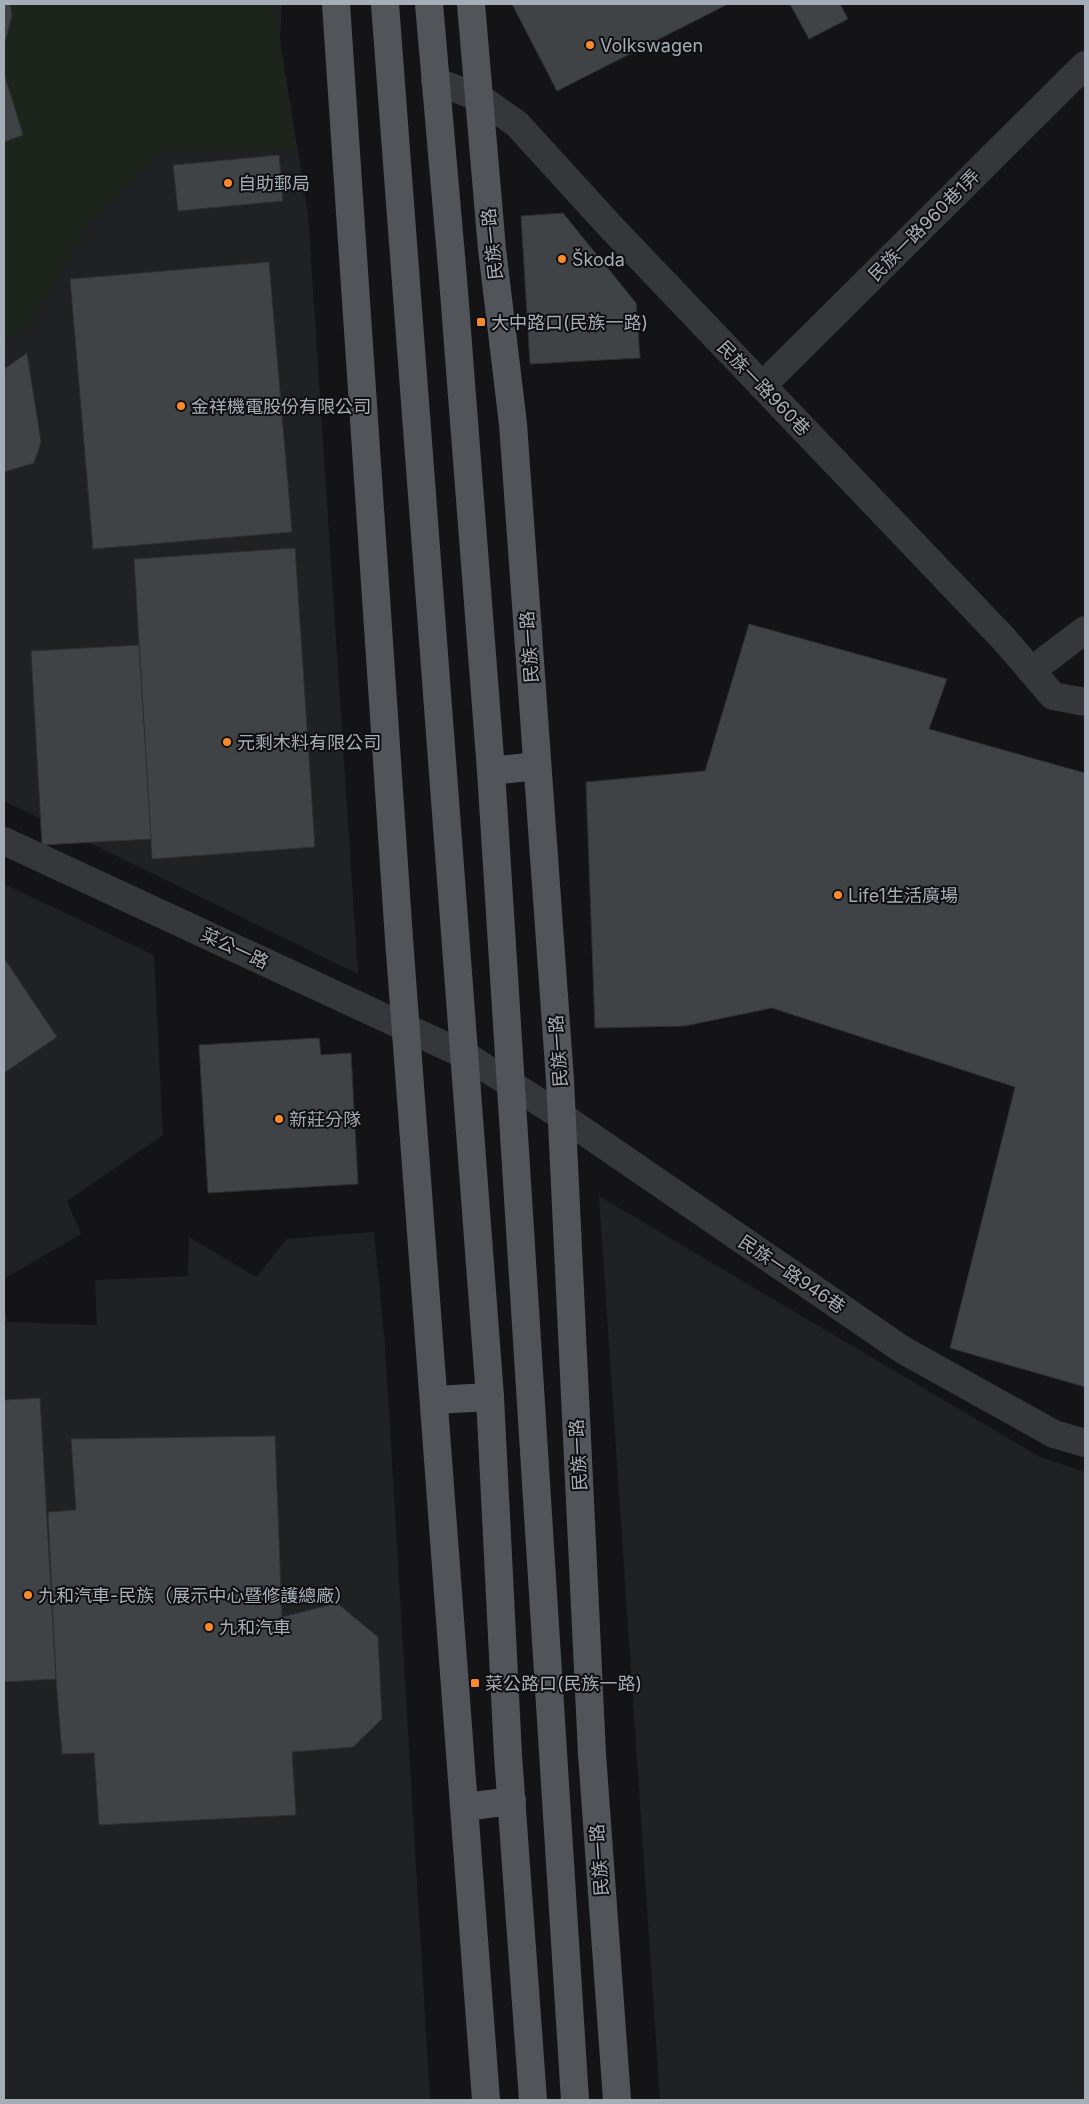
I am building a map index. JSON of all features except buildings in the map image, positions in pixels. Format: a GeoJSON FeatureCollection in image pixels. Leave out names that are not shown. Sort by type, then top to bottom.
{"type":"FeatureCollection","features":[{"type":"Feature","properties":{"kind":"main road"},"geometry":{"type":"LineString","coordinates":[[336,4],[406,1027],[486,2100]]}},
{"type":"Feature","properties":{"kind":"main road"},"geometry":{"type":"LineString","coordinates":[[385,4],[490,1397],[512,1801],[533,2100]]}},
{"type":"Feature","properties":{"kind":"main road"},"geometry":{"type":"LineString","coordinates":[[429,4],[452,261],[491,771],[575,2100]]}},
{"type":"Feature","properties":{"kind":"main road","name":"民族一路"},"geometry":{"type":"LineString","coordinates":[[471,4],[492,249],[513,424],[562,1117],[588,1670],[617,2100]]}},
{"type":"Feature","properties":{"kind":"main road"},"geometry":{"type":"LineString","coordinates":[[491,771],[537,766]]}},
{"type":"Feature","properties":{"kind":"main road"},"geometry":{"type":"LineString","coordinates":[[434,1400],[490,1397]]}},
{"type":"Feature","properties":{"kind":"main road"},"geometry":{"type":"LineString","coordinates":[[548,1672],[588,1670]]}},
{"type":"Feature","properties":{"kind":"main road"},"geometry":{"type":"LineString","coordinates":[[465,1807],[512,1801]]}},
{"type":"Feature","properties":{"kind":"street","name":"民族一路960巷1弄"},"geometry":{"type":"LineString","coordinates":[[762,386],[1085,65]]}},
{"type":"Feature","properties":{"kind":"street","name":"民族一路960巷"},"geometry":{"type":"LineString","coordinates":[[435,81],[480,98],[517,124],[570,183],[1003,638],[1053,696],[1085,702]]}},
{"type":"Feature","properties":{"kind":"street"},"geometry":{"type":"LineString","coordinates":[[1031,671],[1085,630]]}},
{"type":"Feature","properties":{"kind":"street","name":"菜公一路"},"geometry":{"type":"LineString","coordinates":[[4,841],[465,1055],[512,1084]]}},
{"type":"Feature","properties":{"kind":"street","name":"民族一路946巷"},"geometry":{"type":"LineString","coordinates":[[512,1084],[903,1350],[1054,1434],[1085,1443]]}},
{"type":"Feature","properties":{"kind":"shaded area"},"geometry":{"type":"Polygon","coordinates":[[[4,4],[282,4],[280,41],[308,214],[358,974],[4,801],[4,4]]]}},
{"type":"Feature","properties":{"kind":"shaded area"},"geometry":{"type":"Polygon","coordinates":[[[4,4],[273,4],[280,41],[294,149],[161,152],[92,220],[33,319],[4,342],[4,4]]]}},
{"type":"Feature","properties":{"kind":"shaded area"},"geometry":{"type":"Polygon","coordinates":[[[4,884],[154,955],[163,1135],[67,1201],[81,1234],[4,1279],[4,884]]]}},
{"type":"Feature","properties":{"kind":"shaded area"},"geometry":{"type":"Polygon","coordinates":[[[599,1196],[1040,1457],[1085,1472],[1085,2100],[660,2100],[599,1196]]]}},
{"type":"Feature","properties":{"kind":"shaded area"},"geometry":{"type":"Polygon","coordinates":[[[374,1232],[385,1345],[430,2100],[4,2100],[4,1300],[7,1322],[97,1325],[95,1280],[188,1276],[189,1237],[256,1277],[287,1239],[374,1232]]]}},
{"type":"Feature","properties":{"kind":"place","name":"Volkswagen"},"geometry":{"type":"Point","coordinates":[590,45]}},
{"type":"Feature","properties":{"kind":"place","name":"自助郵局"},"geometry":{"type":"Point","coordinates":[228,183]}},
{"type":"Feature","properties":{"kind":"place","name":"Škoda"},"geometry":{"type":"Point","coordinates":[562,259]}},
{"type":"Feature","properties":{"kind":"place","name":"大中路口(民族一路)"},"geometry":{"type":"Point","coordinates":[481,322]}},
{"type":"Feature","properties":{"kind":"place","name":"金祥機電股份有限公司"},"geometry":{"type":"Point","coordinates":[181,406]}},
{"type":"Feature","properties":{"kind":"place","name":"元剩木料有限公司"},"geometry":{"type":"Point","coordinates":[227,742]}},
{"type":"Feature","properties":{"kind":"place","name":"Life1生活廣場"},"geometry":{"type":"Point","coordinates":[838,895]}},
{"type":"Feature","properties":{"kind":"place","name":"新莊分隊"},"geometry":{"type":"Point","coordinates":[279,1119]}},
{"type":"Feature","properties":{"kind":"place","name":"九和汽車-民族（展示中心暨修護總廠）"},"geometry":{"type":"Point","coordinates":[28,1595]}},
{"type":"Feature","properties":{"kind":"place","name":"九和汽車"},"geometry":{"type":"Point","coordinates":[209,1627]}},
{"type":"Feature","properties":{"kind":"place","name":"菜公路口(民族一路)"},"geometry":{"type":"Point","coordinates":[475,1683]}}]}
